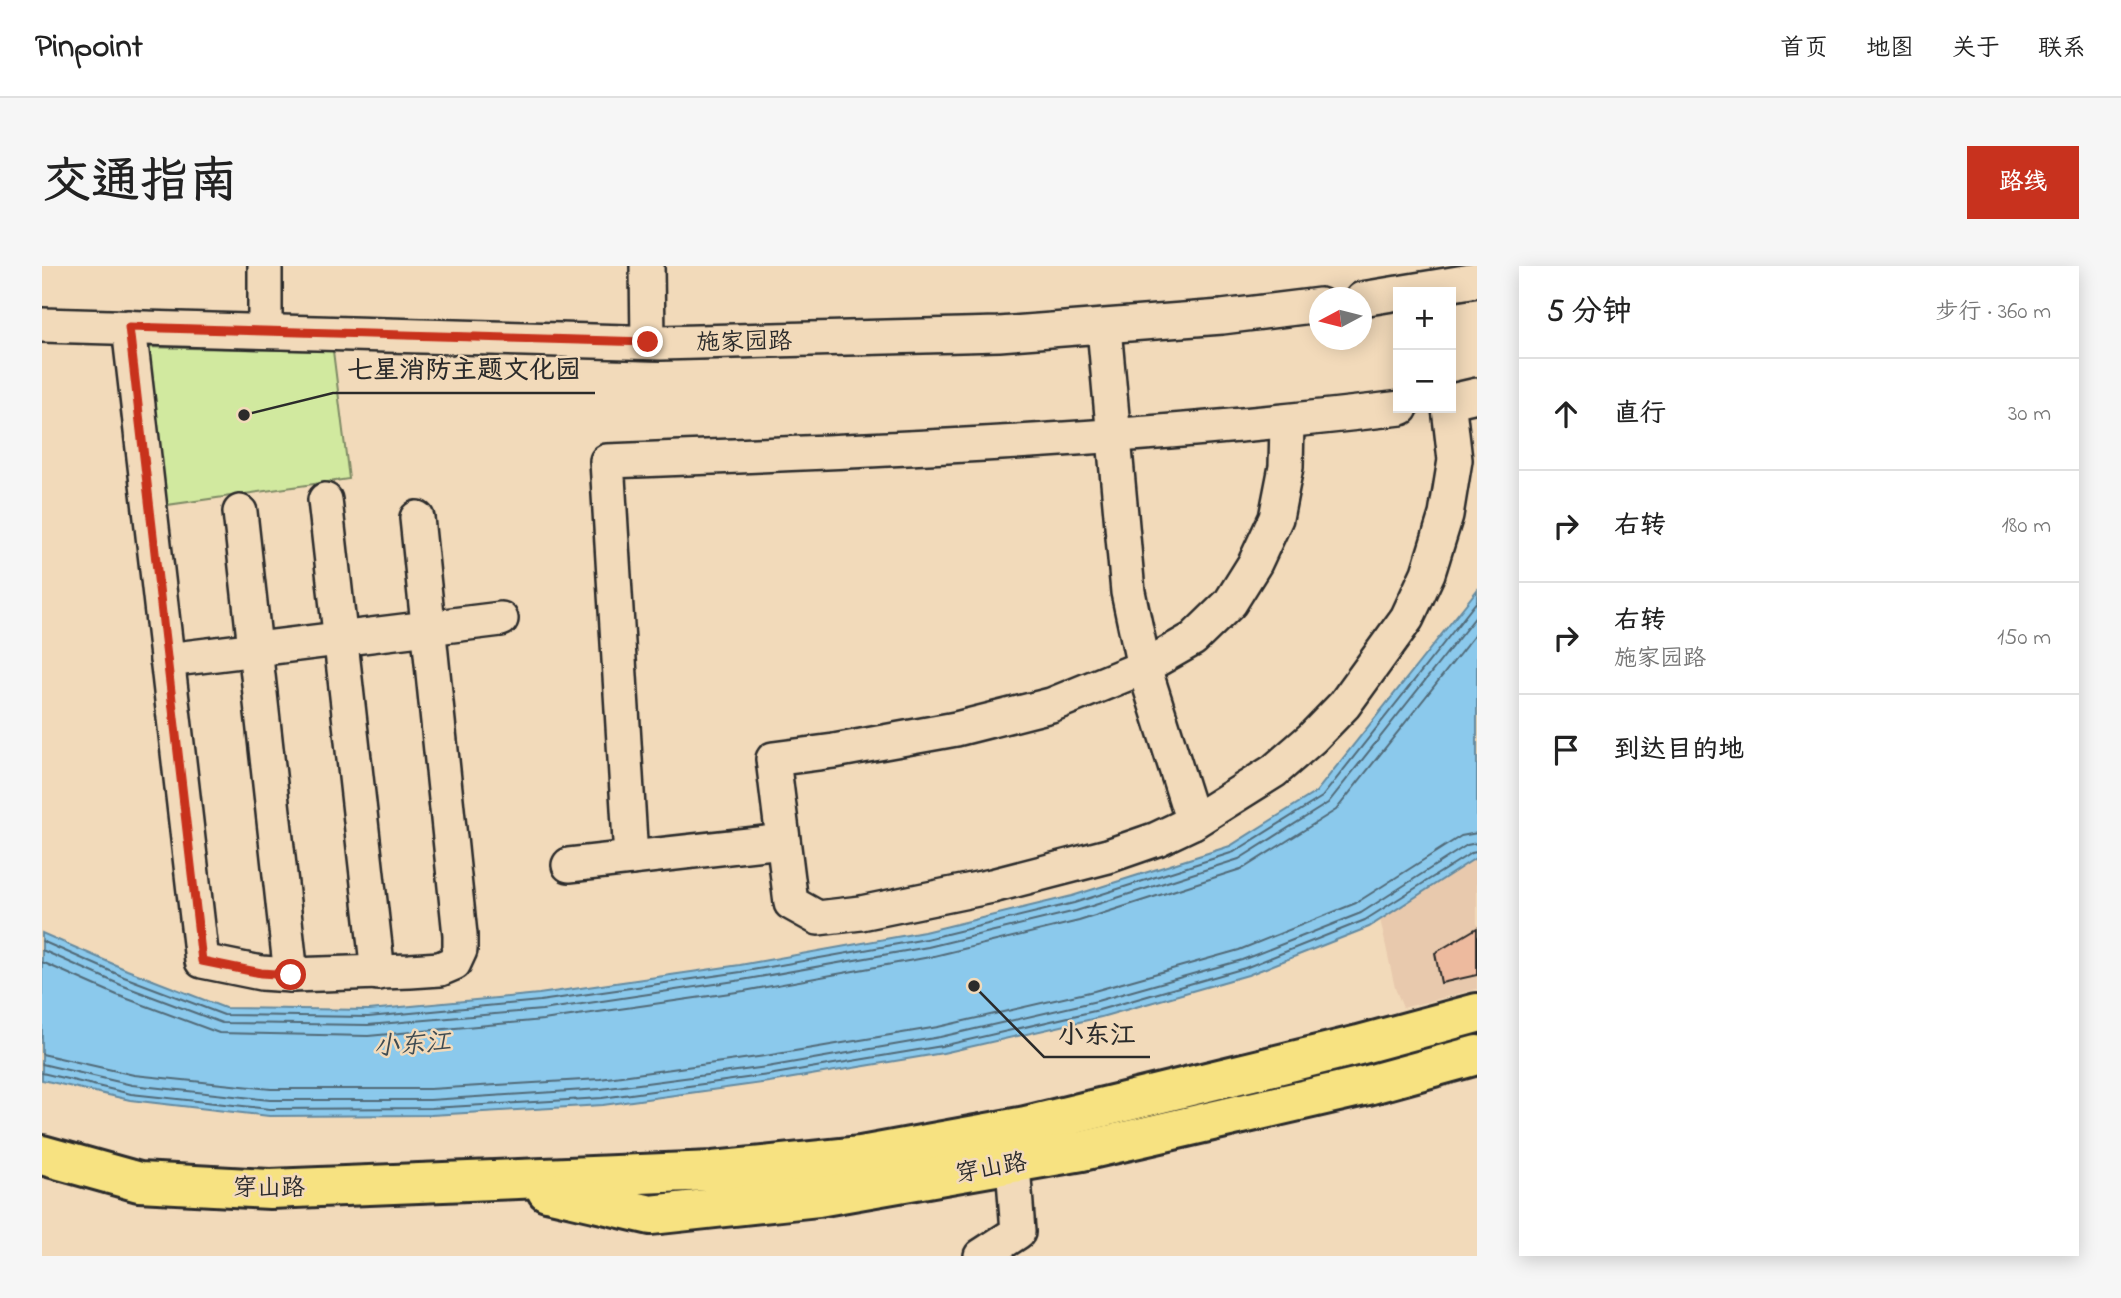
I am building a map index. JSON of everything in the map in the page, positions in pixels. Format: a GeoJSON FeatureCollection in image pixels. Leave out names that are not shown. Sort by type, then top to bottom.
{"type":"FeatureCollection","features":[{"type":"Feature","properties":{"kind":"main road","name":"穿山路"},"geometry":{"type":"LineString","coordinates":[[1012,1146],[1477,1013]]}},
{"type":"Feature","properties":{"kind":"main road","name":"穿山路"},"geometry":{"type":"LineString","coordinates":[[42,1155],[139,1182],[270,1189],[727,1170],[861,1156],[1012,1146],[1082,1151],[1368,1085],[1477,1055]]}},
{"type":"Feature","properties":{"kind":"street"},"geometry":{"type":"LineString","coordinates":[[265,266],[265,330]]}},
{"type":"Feature","properties":{"kind":"street"},"geometry":{"type":"LineString","coordinates":[[647,266],[648,342]]}},
{"type":"Feature","properties":{"kind":"street"},"geometry":{"type":"LineString","coordinates":[[1434,287],[1477,280]]}},
{"type":"Feature","properties":{"kind":"street"},"geometry":{"type":"LineString","coordinates":[[1372,297],[1393,294]]}},
{"type":"Feature","properties":{"kind":"street","name":"施家园路"},"geometry":{"type":"LineString","coordinates":[[42,325],[648,342],[835,340],[1104,328],[1309,306]]}},
{"type":"Feature","properties":{"kind":"street"},"geometry":{"type":"LineString","coordinates":[[129,327],[202,961],[261,973],[291,975],[440,969],[454,963],[460,950],[460,935],[417,518]]}},
{"type":"Feature","properties":{"kind":"street"},"geometry":{"type":"LineString","coordinates":[[1104,328],[1128,592],[1144,667],[1193,822]]}},
{"type":"Feature","properties":{"kind":"street"},"geometry":{"type":"LineString","coordinates":[[1456,400],[1477,395]]}},
{"type":"Feature","properties":{"kind":"street"},"geometry":{"type":"LineString","coordinates":[[632,858],[607,461],[1114,436],[1287,422],[1393,409]]}},
{"type":"Feature","properties":{"kind":"street"},"geometry":{"type":"LineString","coordinates":[[1287,422],[1286,467],[1276,518],[1255,563],[1230,603],[1193,639],[1144,667],[1051,705],[920,736],[773,759],[792,903],[818,918],[861,913],[992,886],[1108,856],[1157,839],[1193,822],[1274,771],[1344,705],[1407,618],[1428,573],[1446,515],[1455,460],[1450,413]]}},
{"type":"Feature","properties":{"kind":"street"},"geometry":{"type":"LineString","coordinates":[[325,500],[378,973]]}},
{"type":"Feature","properties":{"kind":"street"},"geometry":{"type":"LineString","coordinates":[[240,512],[291,975]]}},
{"type":"Feature","properties":{"kind":"street"},"geometry":{"type":"LineString","coordinates":[[167,660],[501,619]]}},
{"type":"Feature","properties":{"kind":"street"},"geometry":{"type":"LineString","coordinates":[[569,865],[783,841]]}},
{"type":"Feature","properties":{"kind":"street"},"geometry":{"type":"LineString","coordinates":[[981,1256],[1018,1232],[1012,1146]]}},
{"type":"Feature","properties":{"kind":"shaded area"},"geometry":{"type":"Polygon","coordinates":[[[1477,857],[1477,989],[1403,1008],[1395,988],[1380,919],[1477,857]]]}},
{"type":"Feature","properties":{"kind":"green space"},"geometry":{"type":"Polygon","coordinates":[[[139,347],[333,351],[349,479],[160,506],[139,347]]]}},
{"type":"Feature","properties":{"kind":"water"},"geometry":{"type":"Polygon","coordinates":[[[1477,590],[1477,857],[1369,927],[1248,975],[1101,1017],[943,1053],[769,1082],[603,1105],[431,1115],[269,1116],[130,1100],[42,1080],[42,933],[225,1008],[369,1010],[539,994],[740,965],[924,932],[1072,896],[1230,846],[1316,792],[1477,590]]]}},
{"type":"Feature","properties":{"kind":"building"},"geometry":{"type":"Polygon","coordinates":[[[1477,928],[1477,975],[1441,983],[1435,953],[1477,928]]]}},
{"type":"Feature","properties":{"kind":"place","name":"七星消防主题文化园"},"geometry":{"type":"Point","coordinates":[244,415]}},
{"type":"Feature","properties":{"kind":"place","name":"小东江"},"geometry":{"type":"Point","coordinates":[974,986]}},
{"type":"Feature","properties":{"kind":"route"},"geometry":{"type":"LineString","coordinates":[[291,975],[232,969],[202,961],[129,327],[648,342]]}}]}
